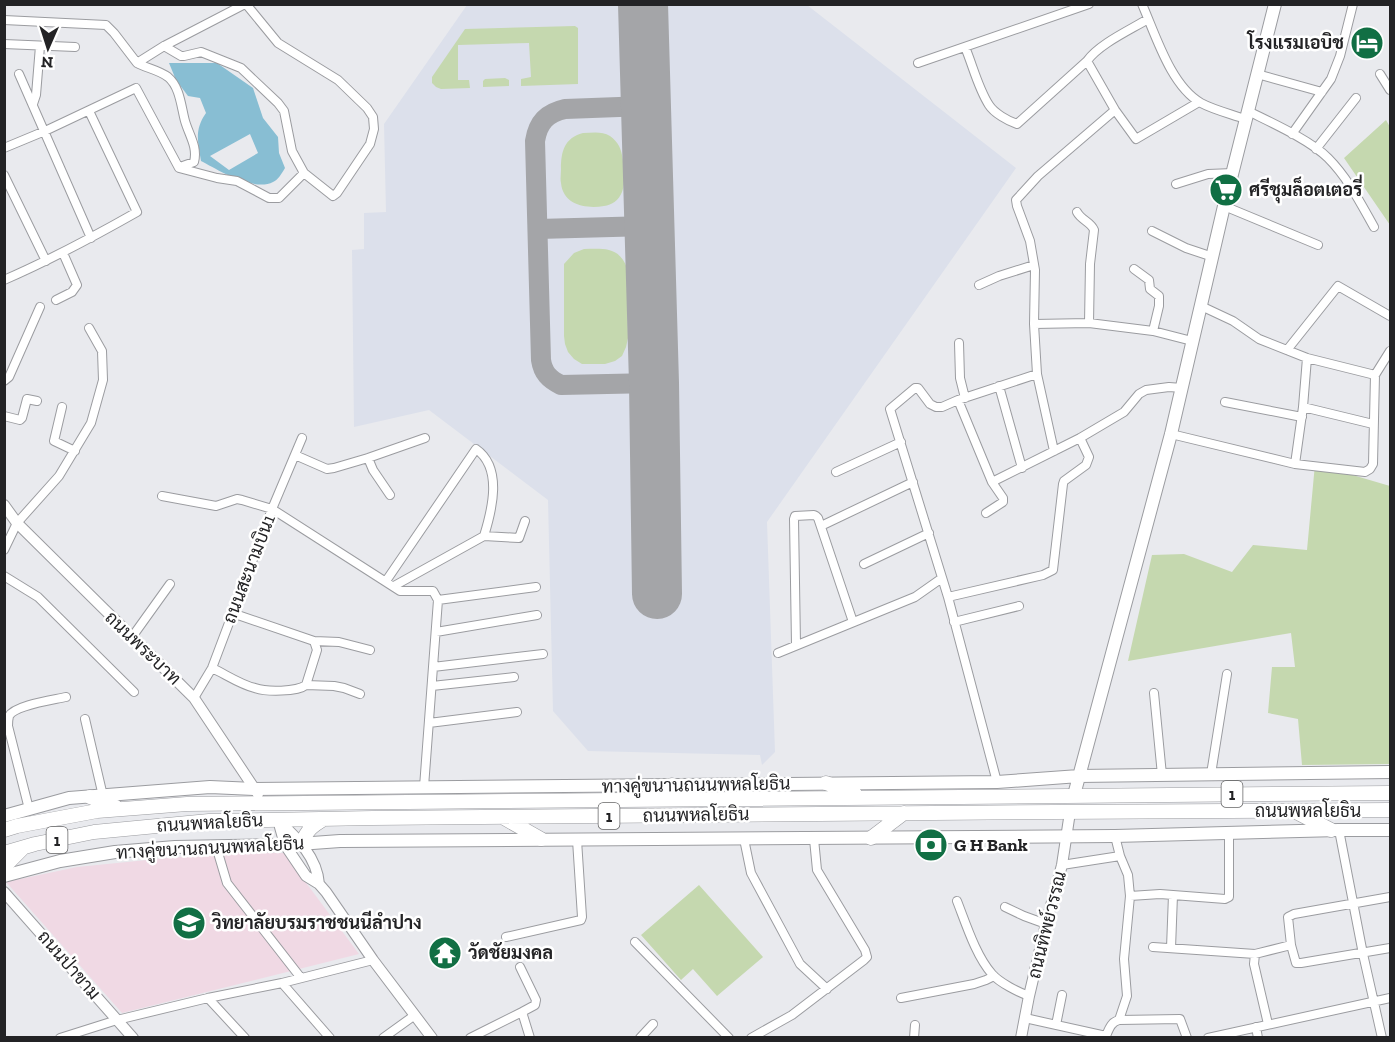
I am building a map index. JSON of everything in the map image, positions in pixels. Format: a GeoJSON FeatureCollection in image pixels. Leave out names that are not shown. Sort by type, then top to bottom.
{"type":"FeatureCollection","features":[{"type":"Feature","properties":{"kind":"highway"},"geometry":{"type":"LineString","coordinates":[[826,783],[865,797]]}},
{"type":"Feature","properties":{"kind":"highway"},"geometry":{"type":"LineString","coordinates":[[642,800],[672,785]]}},
{"type":"Feature","properties":{"kind":"highway","name":"ถนนพหลโยธิน"},"geometry":{"type":"LineString","coordinates":[[4,830],[120,808],[187,804],[1390,793]]}},
{"type":"Feature","properties":{"kind":"highway"},"geometry":{"type":"LineString","coordinates":[[1070,812],[1074,795]]}},
{"type":"Feature","properties":{"kind":"highway"},"geometry":{"type":"LineString","coordinates":[[97,796],[120,808]]}},
{"type":"Feature","properties":{"kind":"highway"},"geometry":{"type":"LineString","coordinates":[[264,804],[278,820]]}},
{"type":"Feature","properties":{"kind":"highway","name":"ถนนพหลโยธิน"},"geometry":{"type":"LineString","coordinates":[[4,853],[94,832],[209,821],[1390,810]]}},
{"type":"Feature","properties":{"kind":"highway"},"geometry":{"type":"LineString","coordinates":[[1294,811],[1335,830]]}},
{"type":"Feature","properties":{"kind":"highway"},"geometry":{"type":"LineString","coordinates":[[871,838],[904,813]]}},
{"type":"Feature","properties":{"kind":"highway"},"geometry":{"type":"LineString","coordinates":[[503,817],[541,839]]}},
{"type":"Feature","properties":{"kind":"highway"},"geometry":{"type":"LineString","coordinates":[[302,843],[312,826],[324,819]]}},
{"type":"Feature","properties":{"kind":"highway"},"geometry":{"type":"LineString","coordinates":[[4,867],[23,847]]}},
{"type":"Feature","properties":{"kind":"main road"},"geometry":{"type":"LineString","coordinates":[[1074,795],[1171,434],[1224,206],[1275,4]]}},
{"type":"Feature","properties":{"kind":"main road","name":"ทางคู่ขนานถนนพหลโยธิน"},"geometry":{"type":"LineString","coordinates":[[4,816],[69,798],[210,787],[254,789],[997,782],[1079,776],[1390,772]]}},
{"type":"Feature","properties":{"kind":"main road","name":"ทางคู่ขนานถนนพหลโยธิน"},"geometry":{"type":"LineString","coordinates":[[4,876],[60,861],[115,852],[175,847],[541,839],[1115,836],[1390,830]]}},
{"type":"Feature","properties":{"kind":"street"},"geometry":{"type":"LineString","coordinates":[[137,63],[164,46],[245,4],[278,43],[338,80],[367,108],[373,117],[374,129],[370,144],[333,196],[304,173],[292,151],[284,111],[241,68],[201,52],[181,56],[164,46]]}},
{"type":"Feature","properties":{"kind":"street"},"geometry":{"type":"LineString","coordinates":[[918,63],[1089,4]]}},
{"type":"Feature","properties":{"kind":"street"},"geometry":{"type":"LineString","coordinates":[[1142,4],[1171,72],[1189,95],[1203,104],[1247,115],[1292,134],[1316,149],[1327,157],[1339,171],[1374,227]]}},
{"type":"Feature","properties":{"kind":"street"},"geometry":{"type":"LineString","coordinates":[[1292,134],[1331,79],[1340,56],[1353,4]]}},
{"type":"Feature","properties":{"kind":"street"},"geometry":{"type":"LineString","coordinates":[[966,47],[990,108],[1010,122],[1017,124],[1090,56],[1148,19]]}},
{"type":"Feature","properties":{"kind":"street"},"geometry":{"type":"LineString","coordinates":[[4,20],[106,25],[137,63],[169,77],[177,89],[196,157],[194,162],[179,168]]}},
{"type":"Feature","properties":{"kind":"street"},"geometry":{"type":"LineString","coordinates":[[4,44],[75,47]]}},
{"type":"Feature","properties":{"kind":"street"},"geometry":{"type":"LineString","coordinates":[[33,104],[36,95],[40,46]]}},
{"type":"Feature","properties":{"kind":"street"},"geometry":{"type":"LineString","coordinates":[[1086,61],[1115,110],[1136,139],[1199,102]]}},
{"type":"Feature","properties":{"kind":"street"},"geometry":{"type":"LineString","coordinates":[[19,74],[91,238]]}},
{"type":"Feature","properties":{"kind":"street"},"geometry":{"type":"LineString","coordinates":[[1257,74],[1322,92]]}},
{"type":"Feature","properties":{"kind":"street"},"geometry":{"type":"LineString","coordinates":[[1380,74],[1390,90]]}},
{"type":"Feature","properties":{"kind":"street"},"geometry":{"type":"LineString","coordinates":[[4,148],[136,88],[179,168],[237,181],[268,198],[279,198],[304,173]]}},
{"type":"Feature","properties":{"kind":"street"},"geometry":{"type":"LineString","coordinates":[[1316,149],[1356,98]]}},
{"type":"Feature","properties":{"kind":"street"},"geometry":{"type":"LineString","coordinates":[[1054,451],[1037,374],[1034,265],[1030,242],[1017,200],[1038,176],[1115,110]]}},
{"type":"Feature","properties":{"kind":"street"},"geometry":{"type":"LineString","coordinates":[[4,280],[63,253],[137,212],[89,111]]}},
{"type":"Feature","properties":{"kind":"street"},"geometry":{"type":"LineString","coordinates":[[1176,184],[1208,174],[1233,173]]}},
{"type":"Feature","properties":{"kind":"street"},"geometry":{"type":"LineString","coordinates":[[4,175],[46,261]]}},
{"type":"Feature","properties":{"kind":"street"},"geometry":{"type":"LineString","coordinates":[[1224,206],[1318,245]]}},
{"type":"Feature","properties":{"kind":"street"},"geometry":{"type":"LineString","coordinates":[[1077,212],[1093,226],[1094,230],[1090,264],[1089,323]]}},
{"type":"Feature","properties":{"kind":"street"},"geometry":{"type":"LineString","coordinates":[[1152,231],[1186,248],[1213,257]]}},
{"type":"Feature","properties":{"kind":"street"},"geometry":{"type":"LineString","coordinates":[[56,300],[72,292],[77,285],[63,253]]}},
{"type":"Feature","properties":{"kind":"street"},"geometry":{"type":"LineString","coordinates":[[979,285],[1034,265]]}},
{"type":"Feature","properties":{"kind":"street"},"geometry":{"type":"LineString","coordinates":[[1134,269],[1149,280],[1150,289],[1158,296],[1159,306],[1154,331]]}},
{"type":"Feature","properties":{"kind":"street"},"geometry":{"type":"LineString","coordinates":[[1287,350],[1338,286],[1390,316]]}},
{"type":"Feature","properties":{"kind":"street"},"geometry":{"type":"LineString","coordinates":[[1201,306],[1233,321],[1259,339],[1307,358],[1375,375]]}},
{"type":"Feature","properties":{"kind":"street"},"geometry":{"type":"LineString","coordinates":[[4,381],[9,377],[40,307]]}},
{"type":"Feature","properties":{"kind":"street"},"geometry":{"type":"LineString","coordinates":[[1034,324],[1089,323],[1154,331],[1192,341]]}},
{"type":"Feature","properties":{"kind":"street"},"geometry":{"type":"LineString","coordinates":[[4,550],[17,523],[59,476],[91,423],[103,380],[102,351],[89,328]]}},
{"type":"Feature","properties":{"kind":"street"},"geometry":{"type":"LineString","coordinates":[[959,343],[961,399],[992,482],[1004,501],[986,513]]}},
{"type":"Feature","properties":{"kind":"street"},"geometry":{"type":"LineString","coordinates":[[1171,434],[1295,464],[1365,472],[1373,464],[1375,375],[1390,351]]}},
{"type":"Feature","properties":{"kind":"street"},"geometry":{"type":"LineString","coordinates":[[1295,464],[1307,358]]}},
{"type":"Feature","properties":{"kind":"street"},"geometry":{"type":"LineString","coordinates":[[997,782],[948,597],[890,409],[915,388],[918,388],[930,405],[942,407],[1037,374]]}},
{"type":"Feature","properties":{"kind":"street"},"geometry":{"type":"LineString","coordinates":[[999,386],[1022,468]]}},
{"type":"Feature","properties":{"kind":"street"},"geometry":{"type":"LineString","coordinates":[[992,482],[1080,438],[1125,412],[1139,394],[1146,390],[1182,388]]}},
{"type":"Feature","properties":{"kind":"street"},"geometry":{"type":"LineString","coordinates":[[4,416],[20,420],[27,399],[37,401]]}},
{"type":"Feature","properties":{"kind":"street"},"geometry":{"type":"LineString","coordinates":[[1225,402],[1302,417]]}},
{"type":"Feature","properties":{"kind":"street"},"geometry":{"type":"LineString","coordinates":[[62,407],[54,441],[75,451]]}},
{"type":"Feature","properties":{"kind":"street"},"geometry":{"type":"LineString","coordinates":[[1303,407],[1373,424]]}},
{"type":"Feature","properties":{"kind":"street","name":"ถนนสะนามบิน1"},"geometry":{"type":"LineString","coordinates":[[194,698],[212,668],[272,509],[302,438]]}},
{"type":"Feature","properties":{"kind":"street"},"geometry":{"type":"LineString","coordinates":[[295,455],[327,469],[368,458],[425,438]]}},
{"type":"Feature","properties":{"kind":"street"},"geometry":{"type":"LineString","coordinates":[[948,597],[1051,573],[1063,484],[1086,465],[1089,457],[1080,438]]}},
{"type":"Feature","properties":{"kind":"street"},"geometry":{"type":"LineString","coordinates":[[836,472],[901,442]]}},
{"type":"Feature","properties":{"kind":"street"},"geometry":{"type":"LineString","coordinates":[[390,584],[476,449],[485,457],[492,479],[492,509],[484,536]]}},
{"type":"Feature","properties":{"kind":"street"},"geometry":{"type":"LineString","coordinates":[[368,458],[373,470],[390,495]]}},
{"type":"Feature","properties":{"kind":"street"},"geometry":{"type":"LineString","coordinates":[[821,526],[913,482]]}},
{"type":"Feature","properties":{"kind":"street"},"geometry":{"type":"LineString","coordinates":[[162,496],[216,506],[237,499],[272,509],[400,591],[433,591],[438,600],[424,787]]}},
{"type":"Feature","properties":{"kind":"street","name":"ถนนพระบาท"},"geometry":{"type":"LineString","coordinates":[[4,505],[17,523],[194,698],[264,804]]}},
{"type":"Feature","properties":{"kind":"street"},"geometry":{"type":"LineString","coordinates":[[796,645],[795,516],[816,516],[853,622]]}},
{"type":"Feature","properties":{"kind":"street"},"geometry":{"type":"LineString","coordinates":[[390,584],[484,536],[519,538],[525,521]]}},
{"type":"Feature","properties":{"kind":"street"},"geometry":{"type":"LineString","coordinates":[[864,564],[929,533]]}},
{"type":"Feature","properties":{"kind":"street"},"geometry":{"type":"LineString","coordinates":[[4,576],[38,597],[134,692]]}},
{"type":"Feature","properties":{"kind":"street"},"geometry":{"type":"LineString","coordinates":[[778,653],[915,597],[942,578]]}},
{"type":"Feature","properties":{"kind":"street"},"geometry":{"type":"LineString","coordinates":[[132,637],[170,584]]}},
{"type":"Feature","properties":{"kind":"street"},"geometry":{"type":"LineString","coordinates":[[438,600],[536,587]]}},
{"type":"Feature","properties":{"kind":"street"},"geometry":{"type":"LineString","coordinates":[[954,622],[1018,606]]}},
{"type":"Feature","properties":{"kind":"street"},"geometry":{"type":"LineString","coordinates":[[232,613],[314,641],[339,642],[370,650]]}},
{"type":"Feature","properties":{"kind":"street"},"geometry":{"type":"LineString","coordinates":[[436,632],[537,615]]}},
{"type":"Feature","properties":{"kind":"street"},"geometry":{"type":"LineString","coordinates":[[212,668],[254,688],[301,689],[306,685],[316,650],[314,641]]}},
{"type":"Feature","properties":{"kind":"street"},"geometry":{"type":"LineString","coordinates":[[433,667],[543,654]]}},
{"type":"Feature","properties":{"kind":"street"},"geometry":{"type":"LineString","coordinates":[[1210,774],[1227,675]]}},
{"type":"Feature","properties":{"kind":"street"},"geometry":{"type":"LineString","coordinates":[[432,686],[514,677]]}},
{"type":"Feature","properties":{"kind":"street"},"geometry":{"type":"LineString","coordinates":[[306,685],[344,688],[360,694]]}},
{"type":"Feature","properties":{"kind":"street"},"geometry":{"type":"LineString","coordinates":[[1154,693],[1162,775]]}},
{"type":"Feature","properties":{"kind":"street"},"geometry":{"type":"LineString","coordinates":[[29,809],[8,720],[10,714],[20,708],[66,697]]}},
{"type":"Feature","properties":{"kind":"street"},"geometry":{"type":"LineString","coordinates":[[429,723],[517,712]]}},
{"type":"Feature","properties":{"kind":"street"},"geometry":{"type":"LineString","coordinates":[[85,719],[97,796]]}},
{"type":"Feature","properties":{"kind":"street","name":"ถนนทิพย์วรรณ"},"geometry":{"type":"LineString","coordinates":[[1023,1037],[1029,996],[1062,865],[1070,812]]}},
{"type":"Feature","properties":{"kind":"street"},"geometry":{"type":"LineString","coordinates":[[278,820],[302,843],[318,872],[319,884]]}},
{"type":"Feature","properties":{"kind":"street"},"geometry":{"type":"LineString","coordinates":[[278,820],[285,845],[306,876],[319,884],[432,1038]]}},
{"type":"Feature","properties":{"kind":"street"},"geometry":{"type":"LineString","coordinates":[[1335,830],[1382,1038]]}},
{"type":"Feature","properties":{"kind":"street"},"geometry":{"type":"LineString","coordinates":[[1130,896],[1160,894],[1225,899],[1229,897],[1229,833]]}},
{"type":"Feature","properties":{"kind":"street"},"geometry":{"type":"LineString","coordinates":[[1115,836],[1128,875],[1130,896],[1124,959],[1127,996],[1119,1020]]}},
{"type":"Feature","properties":{"kind":"street"},"geometry":{"type":"LineString","coordinates":[[744,839],[751,873],[800,964],[826,989]]}},
{"type":"Feature","properties":{"kind":"street"},"geometry":{"type":"LineString","coordinates":[[751,1038],[792,1015],[867,957],[817,870],[814,839]]}},
{"type":"Feature","properties":{"kind":"street"},"geometry":{"type":"LineString","coordinates":[[507,938],[581,920],[577,840]]}},
{"type":"Feature","properties":{"kind":"street"},"geometry":{"type":"LineString","coordinates":[[216,846],[227,883],[301,978]]}},
{"type":"Feature","properties":{"kind":"street"},"geometry":{"type":"LineString","coordinates":[[1062,865],[1120,856]]}},
{"type":"Feature","properties":{"kind":"street","name":"ถนนป่าขาม"},"geometry":{"type":"LineString","coordinates":[[4,892],[133,1038]]}},
{"type":"Feature","properties":{"kind":"street"},"geometry":{"type":"LineString","coordinates":[[1171,948],[1173,895]]}},
{"type":"Feature","properties":{"kind":"street"},"geometry":{"type":"LineString","coordinates":[[1390,897],[1288,917],[1291,945],[1296,963],[1390,948]]}},
{"type":"Feature","properties":{"kind":"street"},"geometry":{"type":"LineString","coordinates":[[957,901],[985,964],[994,976],[1029,996]]}},
{"type":"Feature","properties":{"kind":"street"},"geometry":{"type":"LineString","coordinates":[[1005,907],[1046,924]]}},
{"type":"Feature","properties":{"kind":"street"},"geometry":{"type":"LineString","coordinates":[[635,942],[729,1038]]}},
{"type":"Feature","properties":{"kind":"street"},"geometry":{"type":"LineString","coordinates":[[1153,947],[1255,954],[1291,945]]}},
{"type":"Feature","properties":{"kind":"street"},"geometry":{"type":"LineString","coordinates":[[1255,954],[1254,964],[1268,1024]]}},
{"type":"Feature","properties":{"kind":"street"},"geometry":{"type":"LineString","coordinates":[[60,1038],[117,1020],[373,960]]}},
{"type":"Feature","properties":{"kind":"street"},"geometry":{"type":"LineString","coordinates":[[470,1038],[481,1035],[535,1005],[537,1000],[520,968]]}},
{"type":"Feature","properties":{"kind":"street"},"geometry":{"type":"LineString","coordinates":[[902,998],[974,984],[994,976]]}},
{"type":"Feature","properties":{"kind":"street"},"geometry":{"type":"LineString","coordinates":[[282,983],[330,1038]]}},
{"type":"Feature","properties":{"kind":"street"},"geometry":{"type":"LineString","coordinates":[[1056,1025],[1062,995]]}},
{"type":"Feature","properties":{"kind":"street"},"geometry":{"type":"LineString","coordinates":[[208,998],[245,1038]]}},
{"type":"Feature","properties":{"kind":"street"},"geometry":{"type":"LineString","coordinates":[[1208,1038],[1390,998]]}},
{"type":"Feature","properties":{"kind":"street"},"geometry":{"type":"LineString","coordinates":[[522,1012],[530,1038]]}},
{"type":"Feature","properties":{"kind":"street"},"geometry":{"type":"LineString","coordinates":[[383,1038],[415,1015]]}},
{"type":"Feature","properties":{"kind":"street"},"geometry":{"type":"LineString","coordinates":[[1025,1018],[1106,1036],[1113,1022],[1119,1020],[1180,1019],[1187,1038]]}},
{"type":"Feature","properties":{"kind":"street"},"geometry":{"type":"LineString","coordinates":[[640,1038],[653,1024]]}},
{"type":"Feature","properties":{"kind":"street"},"geometry":{"type":"LineString","coordinates":[[914,1038],[915,1025]]}},
{"type":"Feature","properties":{"kind":"street"},"geometry":{"type":"LineString","coordinates":[[1256,1027],[1258,1038]]}},
{"type":"Feature","properties":{"kind":"shaded area"},"geometry":{"type":"Polygon","coordinates":[[[467,5],[807,5],[1016,168],[767,522],[775,752],[762,765],[760,755],[588,751],[553,711],[548,500],[429,410],[354,427],[352,250],[364,249],[364,213],[386,212],[384,124],[467,5]]]}},
{"type":"Feature","properties":{"kind":"shaded area","name":"วิทยาลัยบรมราชชนนีลำปาง"},"geometry":{"type":"Polygon","coordinates":[[[233,853],[284,853],[359,954],[122,1013],[6,882],[77,867],[233,853]]]}},
{"type":"Feature","properties":{"kind":"green space"},"geometry":{"type":"Polygon","coordinates":[[[575,26],[578,28],[578,84],[521,86],[521,79],[531,77],[529,43],[458,45],[458,80],[469,80],[470,88],[441,89],[432,83],[432,77],[465,29],[575,26]]]}},
{"type":"Feature","properties":{"kind":"green space"},"geometry":{"type":"Polygon","coordinates":[[[505,78],[509,80],[509,86],[483,87],[485,79],[505,78]]]}},
{"type":"Feature","properties":{"kind":"green space"},"geometry":{"type":"Polygon","coordinates":[[[1386,120],[1390,127],[1390,225],[1344,158],[1386,120]]]}},
{"type":"Feature","properties":{"kind":"green space"},"geometry":{"type":"Polygon","coordinates":[[[583,133],[607,134],[621,150],[624,169],[623,188],[619,197],[610,205],[590,207],[576,204],[566,196],[563,190],[561,163],[563,151],[572,138],[583,133]]]}},
{"type":"Feature","properties":{"kind":"green space"},"geometry":{"type":"Polygon","coordinates":[[[584,249],[604,249],[615,252],[627,268],[628,338],[626,347],[622,356],[605,364],[582,364],[568,352],[565,344],[564,264],[574,253],[584,249]]]}},
{"type":"Feature","properties":{"kind":"green space"},"geometry":{"type":"Polygon","coordinates":[[[1315,464],[1390,486],[1390,764],[1302,765],[1298,719],[1268,713],[1272,667],[1295,667],[1291,633],[1128,661],[1152,555],[1184,554],[1232,572],[1253,545],[1307,550],[1315,464]]]}},
{"type":"Feature","properties":{"kind":"green space"},"geometry":{"type":"Polygon","coordinates":[[[699,885],[763,957],[717,996],[693,969],[681,980],[641,935],[699,885]]]}},
{"type":"Feature","properties":{"kind":"water"},"geometry":{"type":"Polygon","coordinates":[[[169,63],[217,63],[253,88],[263,118],[278,137],[279,153],[285,168],[278,178],[265,184],[246,182],[201,161],[198,131],[206,113],[200,98],[188,96],[176,80],[169,63]],[[250,134],[210,156],[229,170],[258,153],[250,134]]]}},
{"type":"Feature","properties":{"kind":"taxiway"},"geometry":{"type":"LineString","coordinates":[[646,106],[565,109],[548,116],[538,129],[535,141],[541,360],[547,375],[561,385],[654,383]]}},
{"type":"Feature","properties":{"kind":"taxiway"},"geometry":{"type":"LineString","coordinates":[[538,229],[649,226]]}},
{"type":"Feature","properties":{"kind":"runway"},"geometry":{"type":"LineString","coordinates":[[643,4],[654,383],[657,594]]}},
{"type":"Feature","properties":{"kind":"place","name":"โรงแรมเอบิช"},"geometry":{"type":"Point","coordinates":[1367,43]}},
{"type":"Feature","properties":{"kind":"place","name":"ศรีชุมล็อตเตอรี่"},"geometry":{"type":"Point","coordinates":[1226,190]}},
{"type":"Feature","properties":{"kind":"place","name":"G H Bank"},"geometry":{"type":"Point","coordinates":[931,845]}},
{"type":"Feature","properties":{"kind":"place","name":"วิทยาลัยบรมราชชนนีลำปาง"},"geometry":{"type":"Point","coordinates":[189,923]}},
{"type":"Feature","properties":{"kind":"place","name":"วัดชัยมงคล"},"geometry":{"type":"Point","coordinates":[445,953]}}]}
